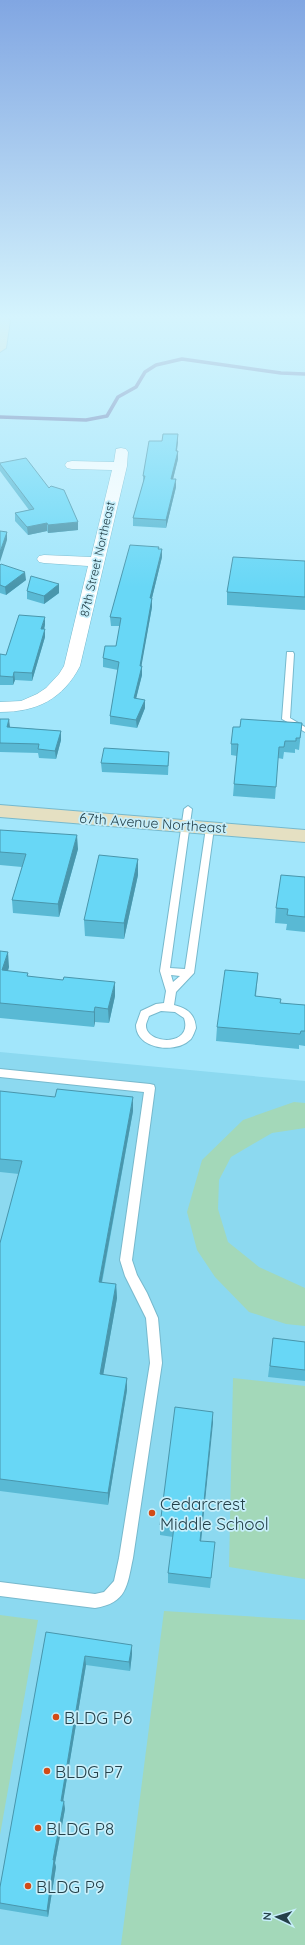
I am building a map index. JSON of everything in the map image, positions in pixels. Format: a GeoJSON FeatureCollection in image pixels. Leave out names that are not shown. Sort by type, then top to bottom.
{"type":"FeatureCollection","features":[{"type":"Feature","properties":{"kind":"main road","name":"67th Avenue Northeast"},"geometry":{"type":"LineString","coordinates":[[0,811],[187,818],[210,828],[305,836]]}},
{"type":"Feature","properties":{"kind":"street","name":"87th Street Northeast"},"geometry":{"type":"LineString","coordinates":[[0,708],[22,706],[39,701],[55,690],[67,678],[72,666],[120,459],[72,465]]}},
{"type":"Feature","properties":{"kind":"street"},"geometry":{"type":"LineString","coordinates":[[44,559],[96,562]]}},
{"type":"Feature","properties":{"kind":"lane"},"geometry":{"type":"LineString","coordinates":[[290,654],[286,719],[305,730]]}},
{"type":"Feature","properties":{"kind":"lane"},"geometry":{"type":"LineString","coordinates":[[168,1007],[171,991],[165,971],[187,818]]}},
{"type":"Feature","properties":{"kind":"lane"},"geometry":{"type":"LineString","coordinates":[[171,991],[189,973],[210,828]]}},
{"type":"Feature","properties":{"kind":"lane"},"geometry":{"type":"LineString","coordinates":[[165,971],[189,973]]}},
{"type":"Feature","properties":{"kind":"lane"},"geometry":{"type":"LineString","coordinates":[[168,1007],[177,1008],[189,1018],[191,1024],[190,1030],[186,1036],[176,1042],[163,1044],[154,1042],[142,1033],[140,1026],[141,1020],[145,1014],[152,1010],[168,1007]]}},
{"type":"Feature","properties":{"kind":"lane"},"geometry":{"type":"LineString","coordinates":[[0,1073],[150,1088],[126,1260],[131,1276],[144,1297],[152,1318],[156,1363],[126,1558],[120,1585],[108,1599],[95,1601],[0,1589]]}},
{"type":"Feature","properties":{"kind":"shaded area","name":"Cedarcrest Middle School"},"geometry":{"type":"Polygon","coordinates":[[[0,1052],[305,1081],[305,1945],[0,1945],[0,1052]]]}},
{"type":"Feature","properties":{"kind":"green space"},"geometry":{"type":"Polygon","coordinates":[[[294,1102],[305,1103],[305,1128],[272,1133],[231,1157],[219,1180],[218,1209],[228,1242],[259,1267],[305,1288],[305,1326],[286,1324],[249,1312],[215,1277],[197,1250],[187,1212],[202,1160],[243,1120],[294,1102]]]}},
{"type":"Feature","properties":{"kind":"green space"},"geometry":{"type":"Polygon","coordinates":[[[233,1378],[305,1386],[305,1579],[229,1567],[233,1378]]]}},
{"type":"Feature","properties":{"kind":"green space"},"geometry":{"type":"Polygon","coordinates":[[[164,1611],[305,1620],[305,1945],[121,1945],[164,1611]]]}},
{"type":"Feature","properties":{"kind":"green space"},"geometry":{"type":"Polygon","coordinates":[[[0,1615],[38,1620],[0,1835],[0,1615]]]}},
{"type":"Feature","properties":{"kind":"building"},"geometry":{"type":"Polygon","coordinates":[[[163,434],[178,434],[176,451],[178,451],[171,479],[176,479],[166,520],[133,518],[145,476],[143,476],[149,441],[162,441],[163,434]]]}},
{"type":"Feature","properties":{"kind":"building"},"geometry":{"type":"Polygon","coordinates":[[[26,458],[49,488],[51,486],[64,490],[78,522],[48,525],[47,523],[27,527],[15,513],[34,509],[0,463],[26,458]]]}},
{"type":"Feature","properties":{"kind":"building"},"geometry":{"type":"Polygon","coordinates":[[[0,531],[7,532],[0,552],[0,531]]]}},
{"type":"Feature","properties":{"kind":"building"},"geometry":{"type":"Polygon","coordinates":[[[130,545],[159,547],[158,549],[162,549],[150,598],[152,598],[140,666],[142,666],[134,698],[145,700],[136,720],[110,716],[119,662],[103,658],[105,646],[116,646],[121,618],[110,617],[130,545]]]}},
{"type":"Feature","properties":{"kind":"building"},"geometry":{"type":"Polygon","coordinates":[[[233,557],[305,561],[305,597],[227,592],[233,557]]]}},
{"type":"Feature","properties":{"kind":"building"},"geometry":{"type":"Polygon","coordinates":[[[1,564],[25,572],[5,587],[0,585],[1,564]]]}},
{"type":"Feature","properties":{"kind":"building"},"geometry":{"type":"Polygon","coordinates":[[[31,576],[59,584],[44,596],[27,591],[31,576]]]}},
{"type":"Feature","properties":{"kind":"building"},"geometry":{"type":"Polygon","coordinates":[[[19,615],[45,617],[41,629],[45,629],[32,673],[14,672],[13,677],[0,676],[0,654],[6,655],[19,615]]]}},
{"type":"Feature","properties":{"kind":"building"},"geometry":{"type":"Polygon","coordinates":[[[0,719],[9,719],[7,727],[61,731],[55,751],[38,749],[39,744],[0,743],[0,719]]]}},
{"type":"Feature","properties":{"kind":"building"},"geometry":{"type":"Polygon","coordinates":[[[241,719],[302,723],[300,738],[296,738],[296,741],[285,741],[284,747],[279,747],[276,787],[234,784],[238,744],[231,744],[233,727],[240,727],[241,719]]]}},
{"type":"Feature","properties":{"kind":"building"},"geometry":{"type":"Polygon","coordinates":[[[104,748],[169,752],[168,766],[101,763],[104,748]]]}},
{"type":"Feature","properties":{"kind":"building"},"geometry":{"type":"Polygon","coordinates":[[[0,830],[77,835],[58,904],[12,900],[26,854],[0,852],[0,830]]]}},
{"type":"Feature","properties":{"kind":"building"},"geometry":{"type":"Polygon","coordinates":[[[99,855],[138,859],[124,923],[84,920],[99,855]]]}},
{"type":"Feature","properties":{"kind":"building"},"geometry":{"type":"Polygon","coordinates":[[[281,875],[305,877],[305,917],[287,915],[288,909],[276,908],[281,875]]]}},
{"type":"Feature","properties":{"kind":"building"},"geometry":{"type":"Polygon","coordinates":[[[0,951],[8,952],[2,970],[28,973],[27,976],[63,980],[64,977],[115,982],[108,1009],[95,1007],[94,1012],[0,1003],[0,951]]]}},
{"type":"Feature","properties":{"kind":"building"},"geometry":{"type":"Polygon","coordinates":[[[225,970],[258,973],[255,996],[281,999],[280,1003],[305,1005],[305,1031],[301,1031],[300,1034],[217,1027],[225,970]]]}},
{"type":"Feature","properties":{"kind":"building"},"geometry":{"type":"Polygon","coordinates":[[[57,1089],[133,1097],[99,1282],[116,1284],[100,1374],[127,1378],[108,1493],[0,1479],[0,1243],[22,1161],[0,1159],[0,1091],[55,1097],[57,1089]]]}},
{"type":"Feature","properties":{"kind":"building"},"geometry":{"type":"Polygon","coordinates":[[[273,1338],[305,1342],[305,1370],[270,1366],[273,1338]]]}},
{"type":"Feature","properties":{"kind":"building"},"geometry":{"type":"Polygon","coordinates":[[[175,1407],[213,1412],[200,1541],[215,1542],[211,1578],[168,1573],[174,1527],[160,1525],[175,1407]]]}},
{"type":"Feature","properties":{"kind":"building"},"geometry":{"type":"Polygon","coordinates":[[[46,1632],[132,1645],[129,1662],[85,1656],[61,1801],[64,1801],[53,1860],[47,1911],[0,1903],[0,1887],[46,1632]]]}},
{"type":"Feature","properties":{"kind":"waterway"},"geometry":{"type":"LineString","coordinates":[[0,417],[86,420],[107,416],[113,406]]}},
{"type":"Feature","properties":{"kind":"place","name":"Cedarcrest Middle School"},"geometry":{"type":"Point","coordinates":[152,1513]}},
{"type":"Feature","properties":{"kind":"place","name":"BLDG P6"},"geometry":{"type":"Point","coordinates":[56,1717]}},
{"type":"Feature","properties":{"kind":"place","name":"BLDG P7"},"geometry":{"type":"Point","coordinates":[47,1771]}},
{"type":"Feature","properties":{"kind":"place","name":"BLDG P8"},"geometry":{"type":"Point","coordinates":[38,1828]}},
{"type":"Feature","properties":{"kind":"place","name":"BLDG P9"},"geometry":{"type":"Point","coordinates":[28,1886]}}]}
